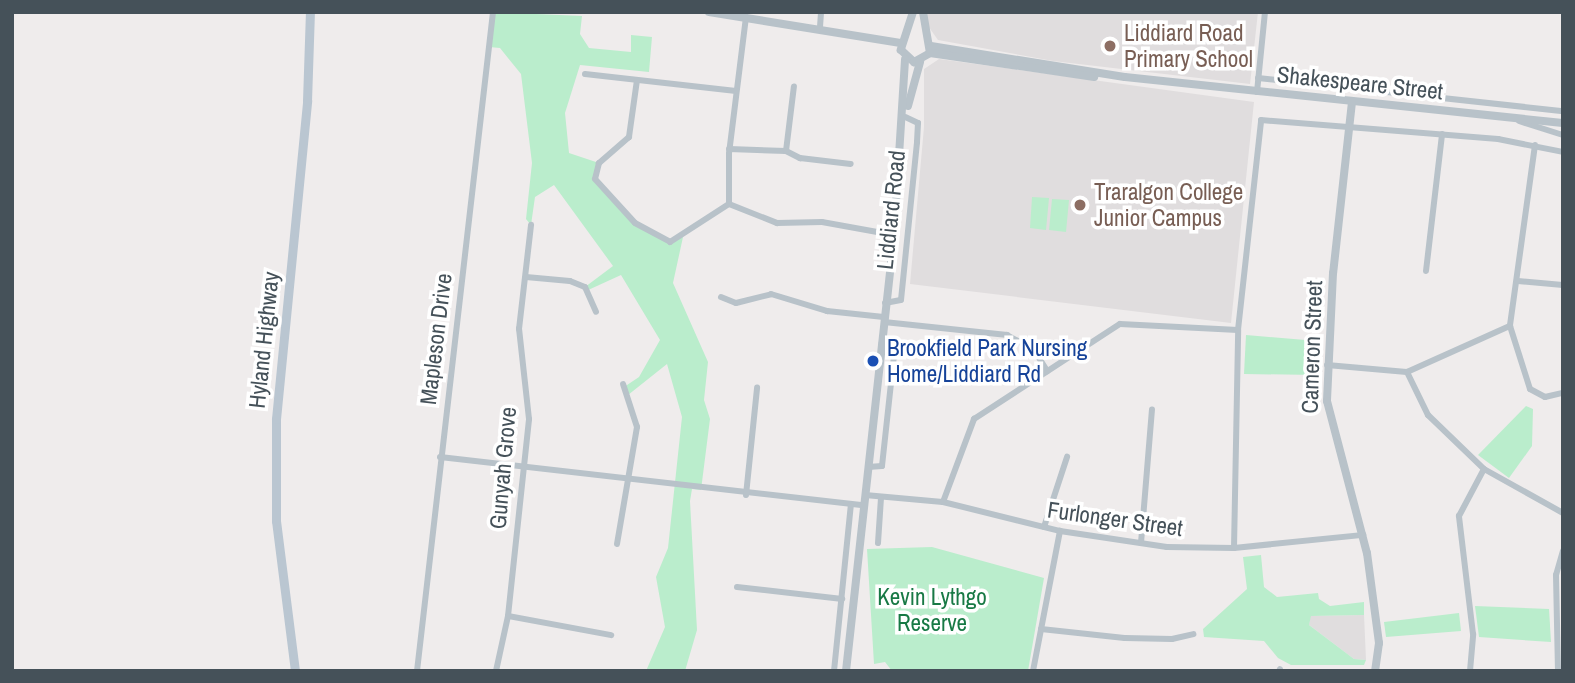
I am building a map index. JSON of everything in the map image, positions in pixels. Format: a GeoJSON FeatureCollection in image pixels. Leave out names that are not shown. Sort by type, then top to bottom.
{"type":"FeatureCollection","features":[{"type":"Feature","properties":{"kind":"main road","name":"Hyland Highway"},"geometry":{"type":"LineString","coordinates":[[295,671],[276,521],[276,419],[306,102],[310,12]]}},
{"type":"Feature","properties":{"kind":"street","name":"Mapleson Drive"},"geometry":{"type":"LineString","coordinates":[[417,671],[493,12]]}},
{"type":"Feature","properties":{"kind":"street"},"geometry":{"type":"LineString","coordinates":[[709,12],[904,39],[917,33],[926,37]]}},
{"type":"Feature","properties":{"kind":"street"},"geometry":{"type":"LineString","coordinates":[[820,27],[821,12]]}},
{"type":"Feature","properties":{"kind":"street"},"geometry":{"type":"LineString","coordinates":[[913,12],[904,39],[905,59],[920,62],[930,50],[923,12]]}},
{"type":"Feature","properties":{"kind":"street"},"geometry":{"type":"LineString","coordinates":[[1257,92],[1265,12]]}},
{"type":"Feature","properties":{"kind":"street"},"geometry":{"type":"LineString","coordinates":[[729,204],[729,149],[746,17]]}},
{"type":"Feature","properties":{"kind":"street","name":"Shakespeare Street"},"geometry":{"type":"LineString","coordinates":[[930,50],[1046,73],[1125,78],[1563,123]]}},
{"type":"Feature","properties":{"kind":"street","name":"Liddiard Road"},"geometry":{"type":"LineString","coordinates":[[846,671],[894,235],[905,117],[905,59]]}},
{"type":"Feature","properties":{"kind":"street","name":"Liddiard Road"},"geometry":{"type":"LineString","coordinates":[[905,117],[920,62]]}},
{"type":"Feature","properties":{"kind":"street"},"geometry":{"type":"LineString","coordinates":[[585,74],[736,90]]}},
{"type":"Feature","properties":{"kind":"street","name":"Shakespeare Street"},"geometry":{"type":"LineString","coordinates":[[1258,78],[1563,111]]}},
{"type":"Feature","properties":{"kind":"street"},"geometry":{"type":"LineString","coordinates":[[637,80],[629,137],[599,163],[595,179],[635,223],[670,242],[729,204]]}},
{"type":"Feature","properties":{"kind":"street"},"geometry":{"type":"LineString","coordinates":[[786,151],[794,86]]}},
{"type":"Feature","properties":{"kind":"street","name":"Cameron Street"},"geometry":{"type":"LineString","coordinates":[[1352,102],[1327,365],[1329,423],[1363,535],[1379,643],[1375,671]]}},
{"type":"Feature","properties":{"kind":"street","name":"Liddiard Road"},"geometry":{"type":"LineString","coordinates":[[886,303],[901,300],[918,123],[905,117]]}},
{"type":"Feature","properties":{"kind":"street"},"geometry":{"type":"LineString","coordinates":[[1507,118],[1563,135]]}},
{"type":"Feature","properties":{"kind":"street"},"geometry":{"type":"LineString","coordinates":[[1234,548],[1238,330],[1261,120],[1350,124],[1535,145],[1563,152]]}},
{"type":"Feature","properties":{"kind":"street"},"geometry":{"type":"LineString","coordinates":[[1426,271],[1442,134]]}},
{"type":"Feature","properties":{"kind":"street"},"geometry":{"type":"LineString","coordinates":[[1535,145],[1510,326],[1530,389],[1545,397],[1563,393]]}},
{"type":"Feature","properties":{"kind":"street"},"geometry":{"type":"LineString","coordinates":[[729,149],[786,151],[800,158],[851,164]]}},
{"type":"Feature","properties":{"kind":"street"},"geometry":{"type":"LineString","coordinates":[[729,204],[777,223],[822,222],[894,235]]}},
{"type":"Feature","properties":{"kind":"street","name":"Gunyah Grove"},"geometry":{"type":"LineString","coordinates":[[496,671],[508,616],[521,469],[529,419],[519,330],[531,225]]}},
{"type":"Feature","properties":{"kind":"street"},"geometry":{"type":"LineString","coordinates":[[526,276],[570,281],[585,288],[596,312]]}},
{"type":"Feature","properties":{"kind":"street"},"geometry":{"type":"LineString","coordinates":[[1518,281],[1563,285]]}},
{"type":"Feature","properties":{"kind":"street"},"geometry":{"type":"LineString","coordinates":[[721,297],[736,303],[771,294],[827,311],[1007,335],[1034,350],[1047,371]]}},
{"type":"Feature","properties":{"kind":"street"},"geometry":{"type":"LineString","coordinates":[[943,502],[974,419],[1121,324],[1238,330]]}},
{"type":"Feature","properties":{"kind":"street"},"geometry":{"type":"LineString","coordinates":[[1327,365],[1407,372],[1510,326]]}},
{"type":"Feature","properties":{"kind":"street","name":"Liddiard Road"},"geometry":{"type":"LineString","coordinates":[[868,467],[882,466],[895,347],[882,343]]}},
{"type":"Feature","properties":{"kind":"street"},"geometry":{"type":"LineString","coordinates":[[1407,372],[1428,415],[1484,469],[1563,513]]}},
{"type":"Feature","properties":{"kind":"street"},"geometry":{"type":"LineString","coordinates":[[617,544],[630,481],[637,427],[623,384]]}},
{"type":"Feature","properties":{"kind":"street"},"geometry":{"type":"LineString","coordinates":[[747,495],[757,388]]}},
{"type":"Feature","properties":{"kind":"street"},"geometry":{"type":"LineString","coordinates":[[1140,543],[1152,409]]}},
{"type":"Feature","properties":{"kind":"street"},"geometry":{"type":"LineString","coordinates":[[440,457],[747,495],[863,505]]}},
{"type":"Feature","properties":{"kind":"street"},"geometry":{"type":"LineString","coordinates":[[1044,527],[1067,457]]}},
{"type":"Feature","properties":{"kind":"street"},"geometry":{"type":"LineString","coordinates":[[1469,671],[1473,634],[1459,516],[1484,469]]}},
{"type":"Feature","properties":{"kind":"street","name":"Furlonger Street"},"geometry":{"type":"LineString","coordinates":[[865,495],[943,502],[1044,527],[1140,543],[1234,548],[1363,535]]}},
{"type":"Feature","properties":{"kind":"street"},"geometry":{"type":"LineString","coordinates":[[878,543],[881,498]]}},
{"type":"Feature","properties":{"kind":"street"},"geometry":{"type":"LineString","coordinates":[[834,671],[851,505]]}},
{"type":"Feature","properties":{"kind":"street"},"geometry":{"type":"LineString","coordinates":[[1033,671],[1060,530]]}},
{"type":"Feature","properties":{"kind":"street"},"geometry":{"type":"LineString","coordinates":[[1558,671],[1561,627],[1556,575],[1563,551]]}},
{"type":"Feature","properties":{"kind":"street"},"geometry":{"type":"LineString","coordinates":[[737,587],[842,599]]}},
{"type":"Feature","properties":{"kind":"street"},"geometry":{"type":"LineString","coordinates":[[508,616],[611,635]]}},
{"type":"Feature","properties":{"kind":"street"},"geometry":{"type":"LineString","coordinates":[[1041,629],[1125,638],[1172,639],[1192,634]]}},
{"type":"Feature","properties":{"kind":"shaded area","name":"Liddiard Road Primary School"},"geometry":{"type":"Polygon","coordinates":[[[927,12],[1258,12],[1250,84],[1053,61],[938,40],[926,23],[927,12]]]}},
{"type":"Feature","properties":{"kind":"shaded area","name":"Traralgon College Junior Campus"},"geometry":{"type":"Polygon","coordinates":[[[939,59],[1254,102],[1231,323],[910,284],[924,127],[924,69],[939,59]]]}},
{"type":"Feature","properties":{"kind":"shaded area"},"geometry":{"type":"Polygon","coordinates":[[[1364,615],[1366,660],[1354,659],[1309,625],[1310,616],[1364,615]]]}},
{"type":"Feature","properties":{"kind":"green space"},"geometry":{"type":"Polygon","coordinates":[[[493,12],[582,16],[580,34],[589,48],[631,52],[631,35],[652,37],[649,72],[580,65],[565,113],[569,153],[599,163],[597,180],[628,217],[670,240],[683,237],[673,283],[708,362],[704,400],[710,419],[701,490],[692,489],[690,501],[697,630],[685,671],[646,671],[665,627],[656,577],[668,548],[682,417],[667,364],[628,395],[624,387],[639,377],[660,340],[621,275],[586,291],[585,287],[613,266],[554,185],[535,197],[531,225],[526,219],[532,163],[521,74],[500,48],[489,47],[493,12]]]}},
{"type":"Feature","properties":{"kind":"green space"},"geometry":{"type":"Polygon","coordinates":[[[1032,197],[1049,198],[1046,230],[1030,228],[1032,197]]]}},
{"type":"Feature","properties":{"kind":"green space"},"geometry":{"type":"Polygon","coordinates":[[[1052,199],[1069,200],[1066,232],[1049,230],[1052,199]]]}},
{"type":"Feature","properties":{"kind":"green space"},"geometry":{"type":"Polygon","coordinates":[[[1246,335],[1317,341],[1316,375],[1244,374],[1246,335]]]}},
{"type":"Feature","properties":{"kind":"green space"},"geometry":{"type":"Polygon","coordinates":[[[1526,406],[1533,409],[1532,446],[1509,478],[1478,455],[1526,406]]]}},
{"type":"Feature","properties":{"kind":"green space","name":"Kevin Lythgo Reserve"},"geometry":{"type":"Polygon","coordinates":[[[932,547],[1044,578],[1028,671],[892,671],[885,662],[874,664],[867,549],[932,547]]]}},
{"type":"Feature","properties":{"kind":"green space"},"geometry":{"type":"Polygon","coordinates":[[[1261,555],[1264,587],[1277,597],[1318,593],[1319,599],[1330,606],[1364,602],[1364,615],[1311,616],[1309,625],[1354,659],[1366,660],[1364,665],[1291,665],[1278,658],[1264,641],[1204,637],[1203,629],[1247,589],[1243,557],[1261,555]]]}},
{"type":"Feature","properties":{"kind":"green space"},"geometry":{"type":"Polygon","coordinates":[[[1475,606],[1549,609],[1551,642],[1479,637],[1475,606]]]}},
{"type":"Feature","properties":{"kind":"green space"},"geometry":{"type":"Polygon","coordinates":[[[1459,613],[1461,631],[1386,637],[1384,622],[1459,613]]]}},
{"type":"Feature","properties":{"kind":"place","name":"Liddiard Road Primary School"},"geometry":{"type":"Point","coordinates":[1110,46]}},
{"type":"Feature","properties":{"kind":"place","name":"Traralgon College Junior Campus"},"geometry":{"type":"Point","coordinates":[1080,205]}},
{"type":"Feature","properties":{"kind":"place","name":"Brookfield Park Nursing Home/Liddiard Rd"},"geometry":{"type":"Point","coordinates":[873,361]}}]}
